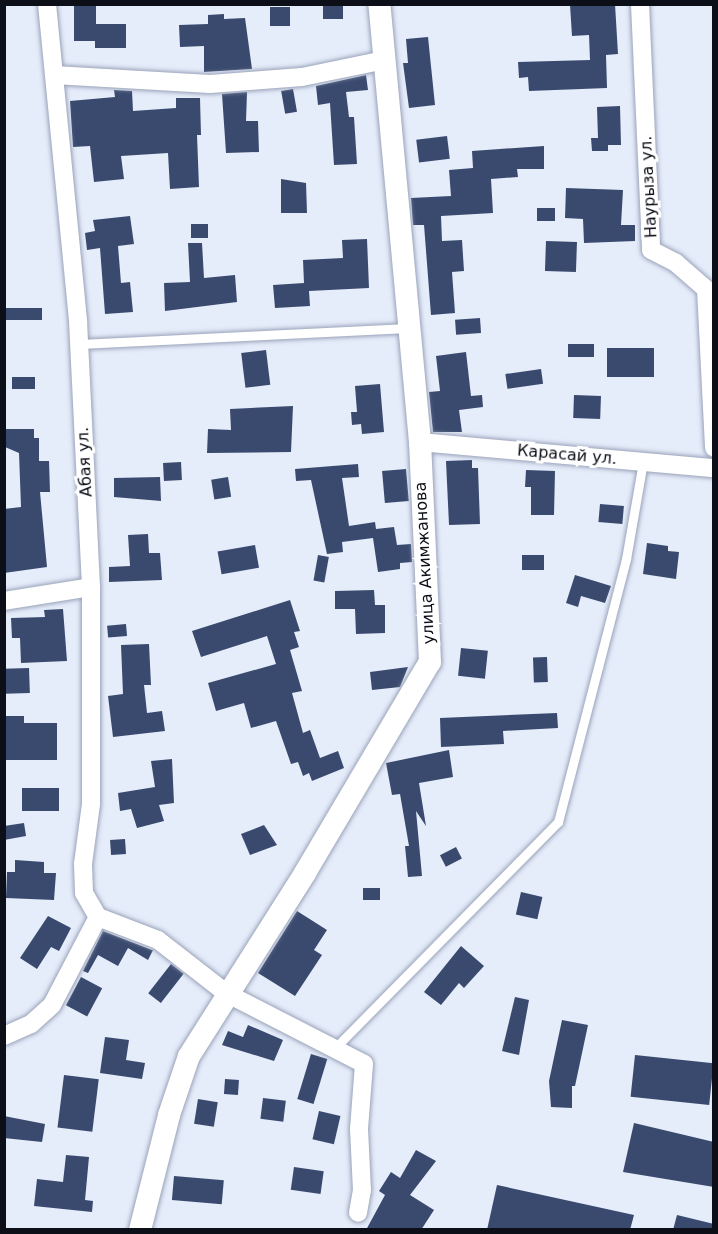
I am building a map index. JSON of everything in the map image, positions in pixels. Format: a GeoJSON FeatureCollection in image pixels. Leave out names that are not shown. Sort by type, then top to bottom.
{"type":"FeatureCollection","features":[{"type":"Feature","properties":{"kind":"street","name":"Абая ул."},"geometry":{"type":"LineString","coordinates":[[47,4],[79,344],[91,587],[91,804],[83,884],[84,893],[98,917]]}},
{"type":"Feature","properties":{"kind":"street","name":"улица Акимжанова"},"geometry":{"type":"LineString","coordinates":[[140,1230],[169,1114],[189,1056],[226,993],[305,873],[430,662],[420,442],[379,4]]}},
{"type":"Feature","properties":{"kind":"street","name":"Наурыза ул."},"geometry":{"type":"LineString","coordinates":[[640,4],[651,250],[676,263],[706,289],[714,448]]}},
{"type":"Feature","properties":{"kind":"street"},"geometry":{"type":"LineString","coordinates":[[54,75],[210,84],[302,77],[385,60]]}},
{"type":"Feature","properties":{"kind":"street","name":"Карасай ул."},"geometry":{"type":"LineString","coordinates":[[420,442],[714,468]]}},
{"type":"Feature","properties":{"kind":"street"},"geometry":{"type":"LineString","coordinates":[[4,601],[91,587]]}},
{"type":"Feature","properties":{"kind":"street"},"geometry":{"type":"LineString","coordinates":[[4,1036],[31,1024],[52,1005],[98,917],[158,940],[226,993],[364,1064],[359,1129],[362,1190],[358,1213]]}},
{"type":"Feature","properties":{"kind":"lane"},"geometry":{"type":"LineString","coordinates":[[79,344],[410,328]]}},
{"type":"Feature","properties":{"kind":"lane"},"geometry":{"type":"LineString","coordinates":[[334,1048],[558,822],[626,560],[643,462]]}},
{"type":"Feature","properties":{"kind":"building"},"geometry":{"type":"Polygon","coordinates":[[[74,4],[96,4],[96,24],[126,24],[126,48],[95,48],[95,41],[74,41],[74,4]]]}},
{"type":"Feature","properties":{"kind":"building"},"geometry":{"type":"Polygon","coordinates":[[[323,4],[343,4],[343,19],[323,19],[323,4]]]}},
{"type":"Feature","properties":{"kind":"building"},"geometry":{"type":"Polygon","coordinates":[[[615,4],[618,54],[606,55],[607,88],[529,91],[528,77],[519,78],[518,62],[590,60],[589,35],[572,36],[570,5],[615,4]]]}},
{"type":"Feature","properties":{"kind":"building"},"geometry":{"type":"Polygon","coordinates":[[[270,7],[290,7],[290,26],[270,26],[270,7]]]}},
{"type":"Feature","properties":{"kind":"building"},"geometry":{"type":"Polygon","coordinates":[[[224,14],[224,19],[245,18],[252,69],[204,72],[204,46],[180,47],[179,25],[208,24],[208,15],[224,14]]]}},
{"type":"Feature","properties":{"kind":"building"},"geometry":{"type":"Polygon","coordinates":[[[428,37],[435,105],[409,108],[403,63],[408,63],[406,39],[428,37]]]}},
{"type":"Feature","properties":{"kind":"building"},"geometry":{"type":"Polygon","coordinates":[[[366,75],[368,90],[346,92],[349,117],[354,117],[357,164],[334,165],[330,103],[318,105],[316,86],[366,75]]]}},
{"type":"Feature","properties":{"kind":"building"},"geometry":{"type":"Polygon","coordinates":[[[293,89],[297,112],[285,114],[281,91],[293,89]]]}},
{"type":"Feature","properties":{"kind":"building"},"geometry":{"type":"Polygon","coordinates":[[[114,90],[132,91],[133,111],[176,108],[176,98],[200,98],[201,135],[197,135],[199,187],[170,189],[168,153],[121,156],[124,179],[94,182],[90,146],[73,147],[70,101],[115,97],[114,90]]]}},
{"type":"Feature","properties":{"kind":"building"},"geometry":{"type":"Polygon","coordinates":[[[247,92],[246,121],[258,121],[259,152],[226,153],[222,94],[247,92]]]}},
{"type":"Feature","properties":{"kind":"building"},"geometry":{"type":"Polygon","coordinates":[[[620,106],[621,145],[608,145],[608,151],[592,151],[591,138],[598,138],[597,107],[620,106]]]}},
{"type":"Feature","properties":{"kind":"building"},"geometry":{"type":"Polygon","coordinates":[[[447,136],[450,159],[419,163],[416,140],[447,136]]]}},
{"type":"Feature","properties":{"kind":"building"},"geometry":{"type":"Polygon","coordinates":[[[544,146],[544,169],[517,169],[518,177],[491,179],[493,213],[441,216],[442,241],[462,240],[464,271],[452,272],[455,313],[431,315],[424,225],[413,225],[411,198],[451,196],[449,170],[473,168],[472,151],[544,146]]]}},
{"type":"Feature","properties":{"kind":"building"},"geometry":{"type":"Polygon","coordinates":[[[281,179],[306,183],[307,213],[281,213],[281,179]]]}},
{"type":"Feature","properties":{"kind":"building"},"geometry":{"type":"Polygon","coordinates":[[[566,188],[623,190],[621,225],[635,225],[635,241],[584,243],[583,219],[565,218],[566,188]]]}},
{"type":"Feature","properties":{"kind":"building"},"geometry":{"type":"Polygon","coordinates":[[[537,208],[555,208],[555,221],[537,221],[537,208]]]}},
{"type":"Feature","properties":{"kind":"building"},"geometry":{"type":"Polygon","coordinates":[[[130,216],[134,244],[118,246],[121,283],[130,282],[133,312],[105,314],[100,248],[87,250],[85,233],[95,231],[93,220],[130,216]]]}},
{"type":"Feature","properties":{"kind":"building"},"geometry":{"type":"Polygon","coordinates":[[[191,224],[208,224],[208,238],[191,238],[191,224]]]}},
{"type":"Feature","properties":{"kind":"building"},"geometry":{"type":"Polygon","coordinates":[[[367,239],[369,288],[309,291],[310,306],[275,308],[273,285],[304,283],[303,260],[343,258],[342,240],[367,239]]]}},
{"type":"Feature","properties":{"kind":"building"},"geometry":{"type":"Polygon","coordinates":[[[546,241],[577,242],[576,272],[545,271],[546,241]]]}},
{"type":"Feature","properties":{"kind":"building"},"geometry":{"type":"Polygon","coordinates":[[[188,243],[202,243],[204,278],[235,275],[237,302],[165,311],[164,283],[190,282],[188,243]]]}},
{"type":"Feature","properties":{"kind":"building"},"geometry":{"type":"Polygon","coordinates":[[[4,308],[42,308],[42,320],[4,320],[4,308]]]}},
{"type":"Feature","properties":{"kind":"building"},"geometry":{"type":"Polygon","coordinates":[[[480,318],[481,333],[456,335],[455,320],[480,318]]]}},
{"type":"Feature","properties":{"kind":"building"},"geometry":{"type":"Polygon","coordinates":[[[568,344],[594,344],[594,357],[568,357],[568,344]]]}},
{"type":"Feature","properties":{"kind":"building"},"geometry":{"type":"Polygon","coordinates":[[[607,348],[654,348],[654,377],[607,377],[607,348]]]}},
{"type":"Feature","properties":{"kind":"building"},"geometry":{"type":"Polygon","coordinates":[[[266,350],[270,385],[245,388],[241,353],[266,350]]]}},
{"type":"Feature","properties":{"kind":"building"},"geometry":{"type":"Polygon","coordinates":[[[466,352],[471,396],[482,395],[483,407],[459,410],[462,432],[433,432],[429,392],[440,391],[436,356],[466,352]]]}},
{"type":"Feature","properties":{"kind":"building"},"geometry":{"type":"Polygon","coordinates":[[[541,369],[543,384],[507,389],[505,374],[541,369]]]}},
{"type":"Feature","properties":{"kind":"building"},"geometry":{"type":"Polygon","coordinates":[[[12,377],[35,377],[35,389],[12,389],[12,377]]]}},
{"type":"Feature","properties":{"kind":"building"},"geometry":{"type":"Polygon","coordinates":[[[380,384],[384,432],[362,434],[361,424],[352,425],[351,412],[357,412],[355,386],[380,384]]]}},
{"type":"Feature","properties":{"kind":"building"},"geometry":{"type":"Polygon","coordinates":[[[574,395],[601,396],[600,419],[573,418],[574,395]]]}},
{"type":"Feature","properties":{"kind":"building"},"geometry":{"type":"Polygon","coordinates":[[[293,406],[291,452],[207,453],[208,429],[231,430],[230,409],[293,406]]]}},
{"type":"Feature","properties":{"kind":"building"},"geometry":{"type":"Polygon","coordinates":[[[5,429],[34,429],[34,438],[39,438],[39,461],[49,461],[50,492],[40,492],[47,567],[4,573],[4,509],[21,507],[19,453],[5,447],[5,429]]]}},
{"type":"Feature","properties":{"kind":"building"},"geometry":{"type":"Polygon","coordinates":[[[472,460],[472,468],[478,468],[480,524],[449,525],[446,461],[472,460]]]}},
{"type":"Feature","properties":{"kind":"building"},"geometry":{"type":"Polygon","coordinates":[[[181,462],[182,480],[164,481],[163,463],[181,462]]]}},
{"type":"Feature","properties":{"kind":"building"},"geometry":{"type":"Polygon","coordinates":[[[358,464],[359,477],[342,478],[349,526],[375,522],[376,529],[394,527],[397,545],[411,544],[412,562],[400,563],[400,569],[378,572],[373,538],[342,542],[343,552],[327,554],[311,480],[296,481],[295,469],[358,464]]]}},
{"type":"Feature","properties":{"kind":"building"},"geometry":{"type":"Polygon","coordinates":[[[406,469],[409,501],[385,503],[382,471],[406,469]]]}},
{"type":"Feature","properties":{"kind":"building"},"geometry":{"type":"Polygon","coordinates":[[[526,470],[555,471],[554,515],[531,515],[531,487],[525,487],[526,470]]]}},
{"type":"Feature","properties":{"kind":"building"},"geometry":{"type":"Polygon","coordinates":[[[160,477],[161,501],[114,497],[114,478],[160,477]]]}},
{"type":"Feature","properties":{"kind":"building"},"geometry":{"type":"Polygon","coordinates":[[[228,477],[231,497],[214,499],[211,480],[228,477]]]}},
{"type":"Feature","properties":{"kind":"building"},"geometry":{"type":"Polygon","coordinates":[[[600,504],[624,506],[622,524],[598,522],[600,504]]]}},
{"type":"Feature","properties":{"kind":"building"},"geometry":{"type":"Polygon","coordinates":[[[148,534],[149,553],[160,553],[162,580],[109,582],[109,567],[130,566],[128,535],[148,534]]]}},
{"type":"Feature","properties":{"kind":"building"},"geometry":{"type":"Polygon","coordinates":[[[647,543],[668,546],[668,551],[679,552],[676,579],[643,574],[647,543]]]}},
{"type":"Feature","properties":{"kind":"building"},"geometry":{"type":"Polygon","coordinates":[[[255,545],[259,568],[222,574],[218,552],[255,545]]]}},
{"type":"Feature","properties":{"kind":"building"},"geometry":{"type":"Polygon","coordinates":[[[318,555],[329,557],[324,583],[313,581],[318,555]]]}},
{"type":"Feature","properties":{"kind":"building"},"geometry":{"type":"Polygon","coordinates":[[[522,555],[544,555],[544,570],[522,570],[522,555]]]}},
{"type":"Feature","properties":{"kind":"building"},"geometry":{"type":"Polygon","coordinates":[[[575,575],[611,586],[605,603],[581,596],[578,607],[566,603],[575,575]]]}},
{"type":"Feature","properties":{"kind":"building"},"geometry":{"type":"Polygon","coordinates":[[[374,590],[375,605],[385,605],[385,633],[356,634],[355,609],[335,609],[335,591],[374,590]]]}},
{"type":"Feature","properties":{"kind":"building"},"geometry":{"type":"Polygon","coordinates":[[[290,600],[300,631],[294,632],[299,647],[290,650],[302,691],[292,693],[303,733],[310,730],[320,758],[338,751],[344,768],[312,781],[309,773],[303,776],[298,762],[291,764],[276,721],[251,728],[244,703],[216,711],[208,683],[276,664],[267,636],[201,657],[192,631],[290,600]]]}},
{"type":"Feature","properties":{"kind":"building"},"geometry":{"type":"Polygon","coordinates":[[[63,609],[67,661],[21,663],[20,638],[12,638],[11,618],[45,617],[44,610],[63,609]]]}},
{"type":"Feature","properties":{"kind":"building"},"geometry":{"type":"Polygon","coordinates":[[[126,624],[127,636],[108,638],[107,626],[126,624]]]}},
{"type":"Feature","properties":{"kind":"building"},"geometry":{"type":"Polygon","coordinates":[[[149,644],[151,685],[144,685],[147,713],[162,711],[165,731],[113,737],[108,696],[123,694],[121,645],[149,644]]]}},
{"type":"Feature","properties":{"kind":"building"},"geometry":{"type":"Polygon","coordinates":[[[461,648],[488,651],[485,679],[458,676],[461,648]]]}},
{"type":"Feature","properties":{"kind":"building"},"geometry":{"type":"Polygon","coordinates":[[[533,657],[547,657],[548,682],[534,682],[533,657]]]}},
{"type":"Feature","properties":{"kind":"building"},"geometry":{"type":"Polygon","coordinates":[[[408,667],[400,687],[372,690],[370,672],[408,667]]]}},
{"type":"Feature","properties":{"kind":"building"},"geometry":{"type":"Polygon","coordinates":[[[29,668],[30,693],[5,694],[4,669],[29,668]]]}},
{"type":"Feature","properties":{"kind":"building"},"geometry":{"type":"Polygon","coordinates":[[[557,713],[558,728],[503,731],[504,744],[441,747],[440,718],[557,713]]]}},
{"type":"Feature","properties":{"kind":"building"},"geometry":{"type":"Polygon","coordinates":[[[4,716],[24,716],[24,723],[57,723],[57,760],[6,760],[4,716]]]}},
{"type":"Feature","properties":{"kind":"building"},"geometry":{"type":"Polygon","coordinates":[[[449,750],[453,777],[419,783],[426,826],[416,811],[422,876],[408,877],[405,846],[409,846],[400,794],[392,795],[386,763],[449,750]]]}},
{"type":"Feature","properties":{"kind":"building"},"geometry":{"type":"Polygon","coordinates":[[[172,759],[174,803],[159,805],[164,821],[137,828],[131,809],[120,811],[118,793],[155,787],[151,761],[172,759]]]}},
{"type":"Feature","properties":{"kind":"building"},"geometry":{"type":"Polygon","coordinates":[[[22,788],[59,788],[59,811],[22,811],[22,788]]]}},
{"type":"Feature","properties":{"kind":"building"},"geometry":{"type":"Polygon","coordinates":[[[24,823],[26,836],[4,840],[4,826],[24,823]]]}},
{"type":"Feature","properties":{"kind":"building"},"geometry":{"type":"Polygon","coordinates":[[[264,825],[277,845],[250,855],[241,834],[264,825]]]}},
{"type":"Feature","properties":{"kind":"building"},"geometry":{"type":"Polygon","coordinates":[[[125,839],[126,854],[111,855],[110,840],[125,839]]]}},
{"type":"Feature","properties":{"kind":"building"},"geometry":{"type":"Polygon","coordinates":[[[456,847],[462,859],[446,867],[440,855],[456,847]]]}},
{"type":"Feature","properties":{"kind":"building"},"geometry":{"type":"Polygon","coordinates":[[[15,860],[44,862],[44,873],[56,873],[54,900],[6,898],[7,872],[15,872],[15,860]]]}},
{"type":"Feature","properties":{"kind":"building"},"geometry":{"type":"Polygon","coordinates":[[[363,888],[380,888],[380,900],[363,900],[363,888]]]}},
{"type":"Feature","properties":{"kind":"building"},"geometry":{"type":"Polygon","coordinates":[[[521,892],[542,897],[537,919],[516,914],[521,892]]]}},
{"type":"Feature","properties":{"kind":"building"},"geometry":{"type":"Polygon","coordinates":[[[297,911],[327,930],[314,950],[322,955],[295,996],[258,973],[297,911]]]}},
{"type":"Feature","properties":{"kind":"building"},"geometry":{"type":"Polygon","coordinates":[[[48,916],[71,928],[59,951],[51,947],[37,969],[20,958],[48,916]]]}},
{"type":"Feature","properties":{"kind":"building"},"geometry":{"type":"Polygon","coordinates":[[[103,931],[153,950],[148,960],[128,948],[118,966],[98,955],[88,973],[83,971],[103,931]]]}},
{"type":"Feature","properties":{"kind":"building"},"geometry":{"type":"Polygon","coordinates":[[[461,946],[484,966],[464,988],[459,983],[441,1005],[424,992],[461,946]]]}},
{"type":"Feature","properties":{"kind":"building"},"geometry":{"type":"Polygon","coordinates":[[[171,964],[184,974],[161,1003],[148,993],[171,964]]]}},
{"type":"Feature","properties":{"kind":"building"},"geometry":{"type":"Polygon","coordinates":[[[81,977],[102,988],[87,1017],[66,1005],[81,977]]]}},
{"type":"Feature","properties":{"kind":"building"},"geometry":{"type":"Polygon","coordinates":[[[515,997],[529,1000],[519,1055],[502,1051],[515,997]]]}},
{"type":"Feature","properties":{"kind":"building"},"geometry":{"type":"Polygon","coordinates":[[[562,1020],[588,1025],[575,1086],[572,1086],[572,1108],[551,1107],[549,1081],[562,1020]]]}},
{"type":"Feature","properties":{"kind":"building"},"geometry":{"type":"Polygon","coordinates":[[[248,1025],[283,1040],[274,1061],[222,1045],[228,1031],[243,1037],[248,1025]]]}},
{"type":"Feature","properties":{"kind":"building"},"geometry":{"type":"Polygon","coordinates":[[[105,1037],[129,1040],[126,1060],[145,1063],[142,1079],[100,1073],[105,1037]]]}},
{"type":"Feature","properties":{"kind":"building"},"geometry":{"type":"Polygon","coordinates":[[[311,1054],[327,1059],[314,1104],[297,1099],[311,1054]]]}},
{"type":"Feature","properties":{"kind":"building"},"geometry":{"type":"Polygon","coordinates":[[[635,1055],[714,1063],[709,1105],[631,1097],[635,1055]]]}},
{"type":"Feature","properties":{"kind":"building"},"geometry":{"type":"Polygon","coordinates":[[[64,1075],[99,1079],[92,1132],[58,1128],[64,1075]]]}},
{"type":"Feature","properties":{"kind":"building"},"geometry":{"type":"Polygon","coordinates":[[[225,1079],[239,1080],[238,1095],[224,1094],[225,1079]]]}},
{"type":"Feature","properties":{"kind":"building"},"geometry":{"type":"Polygon","coordinates":[[[263,1098],[286,1101],[283,1122],[260,1119],[263,1098]]]}},
{"type":"Feature","properties":{"kind":"building"},"geometry":{"type":"Polygon","coordinates":[[[198,1099],[218,1102],[214,1127],[194,1124],[198,1099]]]}},
{"type":"Feature","properties":{"kind":"building"},"geometry":{"type":"Polygon","coordinates":[[[319,1111],[340,1116],[334,1144],[312,1139],[319,1111]]]}},
{"type":"Feature","properties":{"kind":"building"},"geometry":{"type":"Polygon","coordinates":[[[4,1116],[45,1124],[42,1142],[4,1138],[4,1116]]]}},
{"type":"Feature","properties":{"kind":"building"},"geometry":{"type":"Polygon","coordinates":[[[634,1123],[714,1142],[714,1187],[623,1172],[634,1123]]]}},
{"type":"Feature","properties":{"kind":"building"},"geometry":{"type":"Polygon","coordinates":[[[416,1150],[436,1161],[410,1195],[434,1210],[421,1230],[366,1230],[385,1195],[379,1191],[391,1172],[400,1178],[416,1150]]]}},
{"type":"Feature","properties":{"kind":"building"},"geometry":{"type":"Polygon","coordinates":[[[66,1155],[89,1157],[85,1200],[93,1201],[92,1212],[34,1206],[37,1179],[63,1182],[66,1155]]]}},
{"type":"Feature","properties":{"kind":"building"},"geometry":{"type":"Polygon","coordinates":[[[294,1167],[324,1171],[321,1194],[291,1190],[294,1167]]]}},
{"type":"Feature","properties":{"kind":"building"},"geometry":{"type":"Polygon","coordinates":[[[174,1176],[224,1180],[222,1204],[172,1200],[174,1176]]]}},
{"type":"Feature","properties":{"kind":"building"},"geometry":{"type":"Polygon","coordinates":[[[497,1185],[634,1215],[630,1230],[487,1230],[497,1185]]]}},
{"type":"Feature","properties":{"kind":"building"},"geometry":{"type":"Polygon","coordinates":[[[677,1215],[714,1224],[714,1230],[673,1230],[677,1215]]]}}]}
